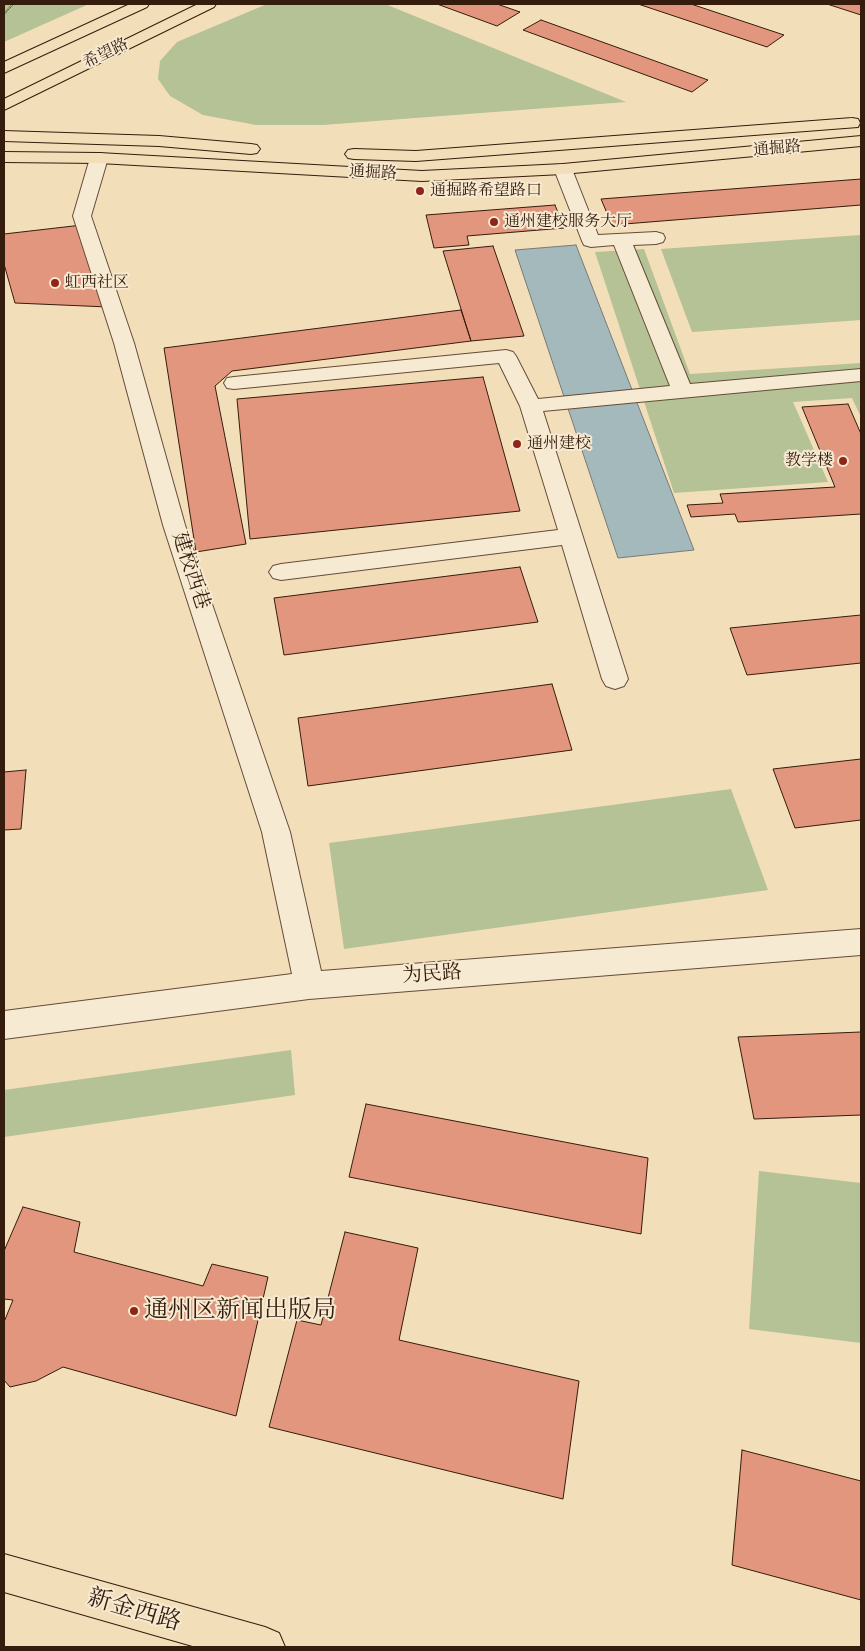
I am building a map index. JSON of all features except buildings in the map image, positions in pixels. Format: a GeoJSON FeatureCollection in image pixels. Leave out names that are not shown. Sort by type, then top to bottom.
{"type":"FeatureCollection","features":[{"type":"Feature","properties":{"kind":"main road","name":"希望路"},"geometry":{"type":"LineString","coordinates":[[4,68],[142,4]]}},
{"type":"Feature","properties":{"kind":"main road","name":"希望路"},"geometry":{"type":"LineString","coordinates":[[4,105],[208,4]]}},
{"type":"Feature","properties":{"kind":"main road","name":"通掘路"},"geometry":{"type":"LineString","coordinates":[[340,154],[416,156],[861,123]]}},
{"type":"Feature","properties":{"kind":"main road"},"geometry":{"type":"LineString","coordinates":[[4,136],[159,140],[264,150]]}},
{"type":"Feature","properties":{"kind":"main road","name":"通掘路"},"geometry":{"type":"LineString","coordinates":[[4,157],[98,158],[422,176],[562,169],[861,141]]}},
{"type":"Feature","properties":{"kind":"main road","name":"新金西路"},"geometry":{"type":"LineString","coordinates":[[4,1573],[265,1647]]}},
{"type":"Feature","properties":{"kind":"street","name":"建校西巷"},"geometry":{"type":"LineString","coordinates":[[98,158],[82,216],[124,343],[174,525],[276,832],[309,985]]}},
{"type":"Feature","properties":{"kind":"street"},"geometry":{"type":"LineString","coordinates":[[562,169],[592,241],[656,238]]}},
{"type":"Feature","properties":{"kind":"street"},"geometry":{"type":"LineString","coordinates":[[621,239],[683,391]]}},
{"type":"Feature","properties":{"kind":"street"},"geometry":{"type":"LineString","coordinates":[[234,383],[506,356],[531,406],[615,680]]}},
{"type":"Feature","properties":{"kind":"street"},"geometry":{"type":"LineString","coordinates":[[531,406],[861,375]]}},
{"type":"Feature","properties":{"kind":"street"},"geometry":{"type":"LineString","coordinates":[[281,572],[570,536]]}},
{"type":"Feature","properties":{"kind":"street","name":"为民路"},"geometry":{"type":"LineString","coordinates":[[4,1025],[309,985],[861,942]]}},
{"type":"Feature","properties":{"kind":"path"},"geometry":{"type":"LineString","coordinates":[[4,14],[13,4]]}},
{"type":"Feature","properties":{"kind":"green space"},"geometry":{"type":"Polygon","coordinates":[[[4,4],[89,4],[4,42],[4,4]]]}},
{"type":"Feature","properties":{"kind":"green space"},"geometry":{"type":"Polygon","coordinates":[[[267,4],[385,4],[626,102],[323,125],[256,125],[203,115],[170,96],[158,79],[160,61],[177,42],[267,4]]]}},
{"type":"Feature","properties":{"kind":"green space"},"geometry":{"type":"Polygon","coordinates":[[[861,235],[861,320],[692,332],[661,249],[861,235]]]}},
{"type":"Feature","properties":{"kind":"green space"},"geometry":{"type":"Polygon","coordinates":[[[644,249],[690,374],[861,363],[861,417],[852,398],[793,402],[828,482],[674,493],[595,252],[644,249]]]}},
{"type":"Feature","properties":{"kind":"green space"},"geometry":{"type":"Polygon","coordinates":[[[731,789],[768,890],[344,949],[329,843],[731,789]]]}},
{"type":"Feature","properties":{"kind":"green space"},"geometry":{"type":"Polygon","coordinates":[[[291,1050],[295,1095],[4,1137],[4,1090],[291,1050]]]}},
{"type":"Feature","properties":{"kind":"green space"},"geometry":{"type":"Polygon","coordinates":[[[759,1171],[861,1183],[861,1343],[749,1329],[759,1171]]]}},
{"type":"Feature","properties":{"kind":"shaded area"},"geometry":{"type":"Polygon","coordinates":[[[576,245],[694,550],[618,558],[515,250],[576,245]]]}},
{"type":"Feature","properties":{"kind":"place","name":"通掘路希望路口"},"geometry":{"type":"Point","coordinates":[420,191]}},
{"type":"Feature","properties":{"kind":"place","name":"通州建校服务大厅"},"geometry":{"type":"Point","coordinates":[494,222]}},
{"type":"Feature","properties":{"kind":"place","name":"虹西社区"},"geometry":{"type":"Point","coordinates":[55,283]}},
{"type":"Feature","properties":{"kind":"place","name":"通州建校"},"geometry":{"type":"Point","coordinates":[517,444]}},
{"type":"Feature","properties":{"kind":"place","name":"教学楼"},"geometry":{"type":"Point","coordinates":[843,461]}},
{"type":"Feature","properties":{"kind":"place","name":"通州区新闻出版局"},"geometry":{"type":"Point","coordinates":[134,1311]}}]}
